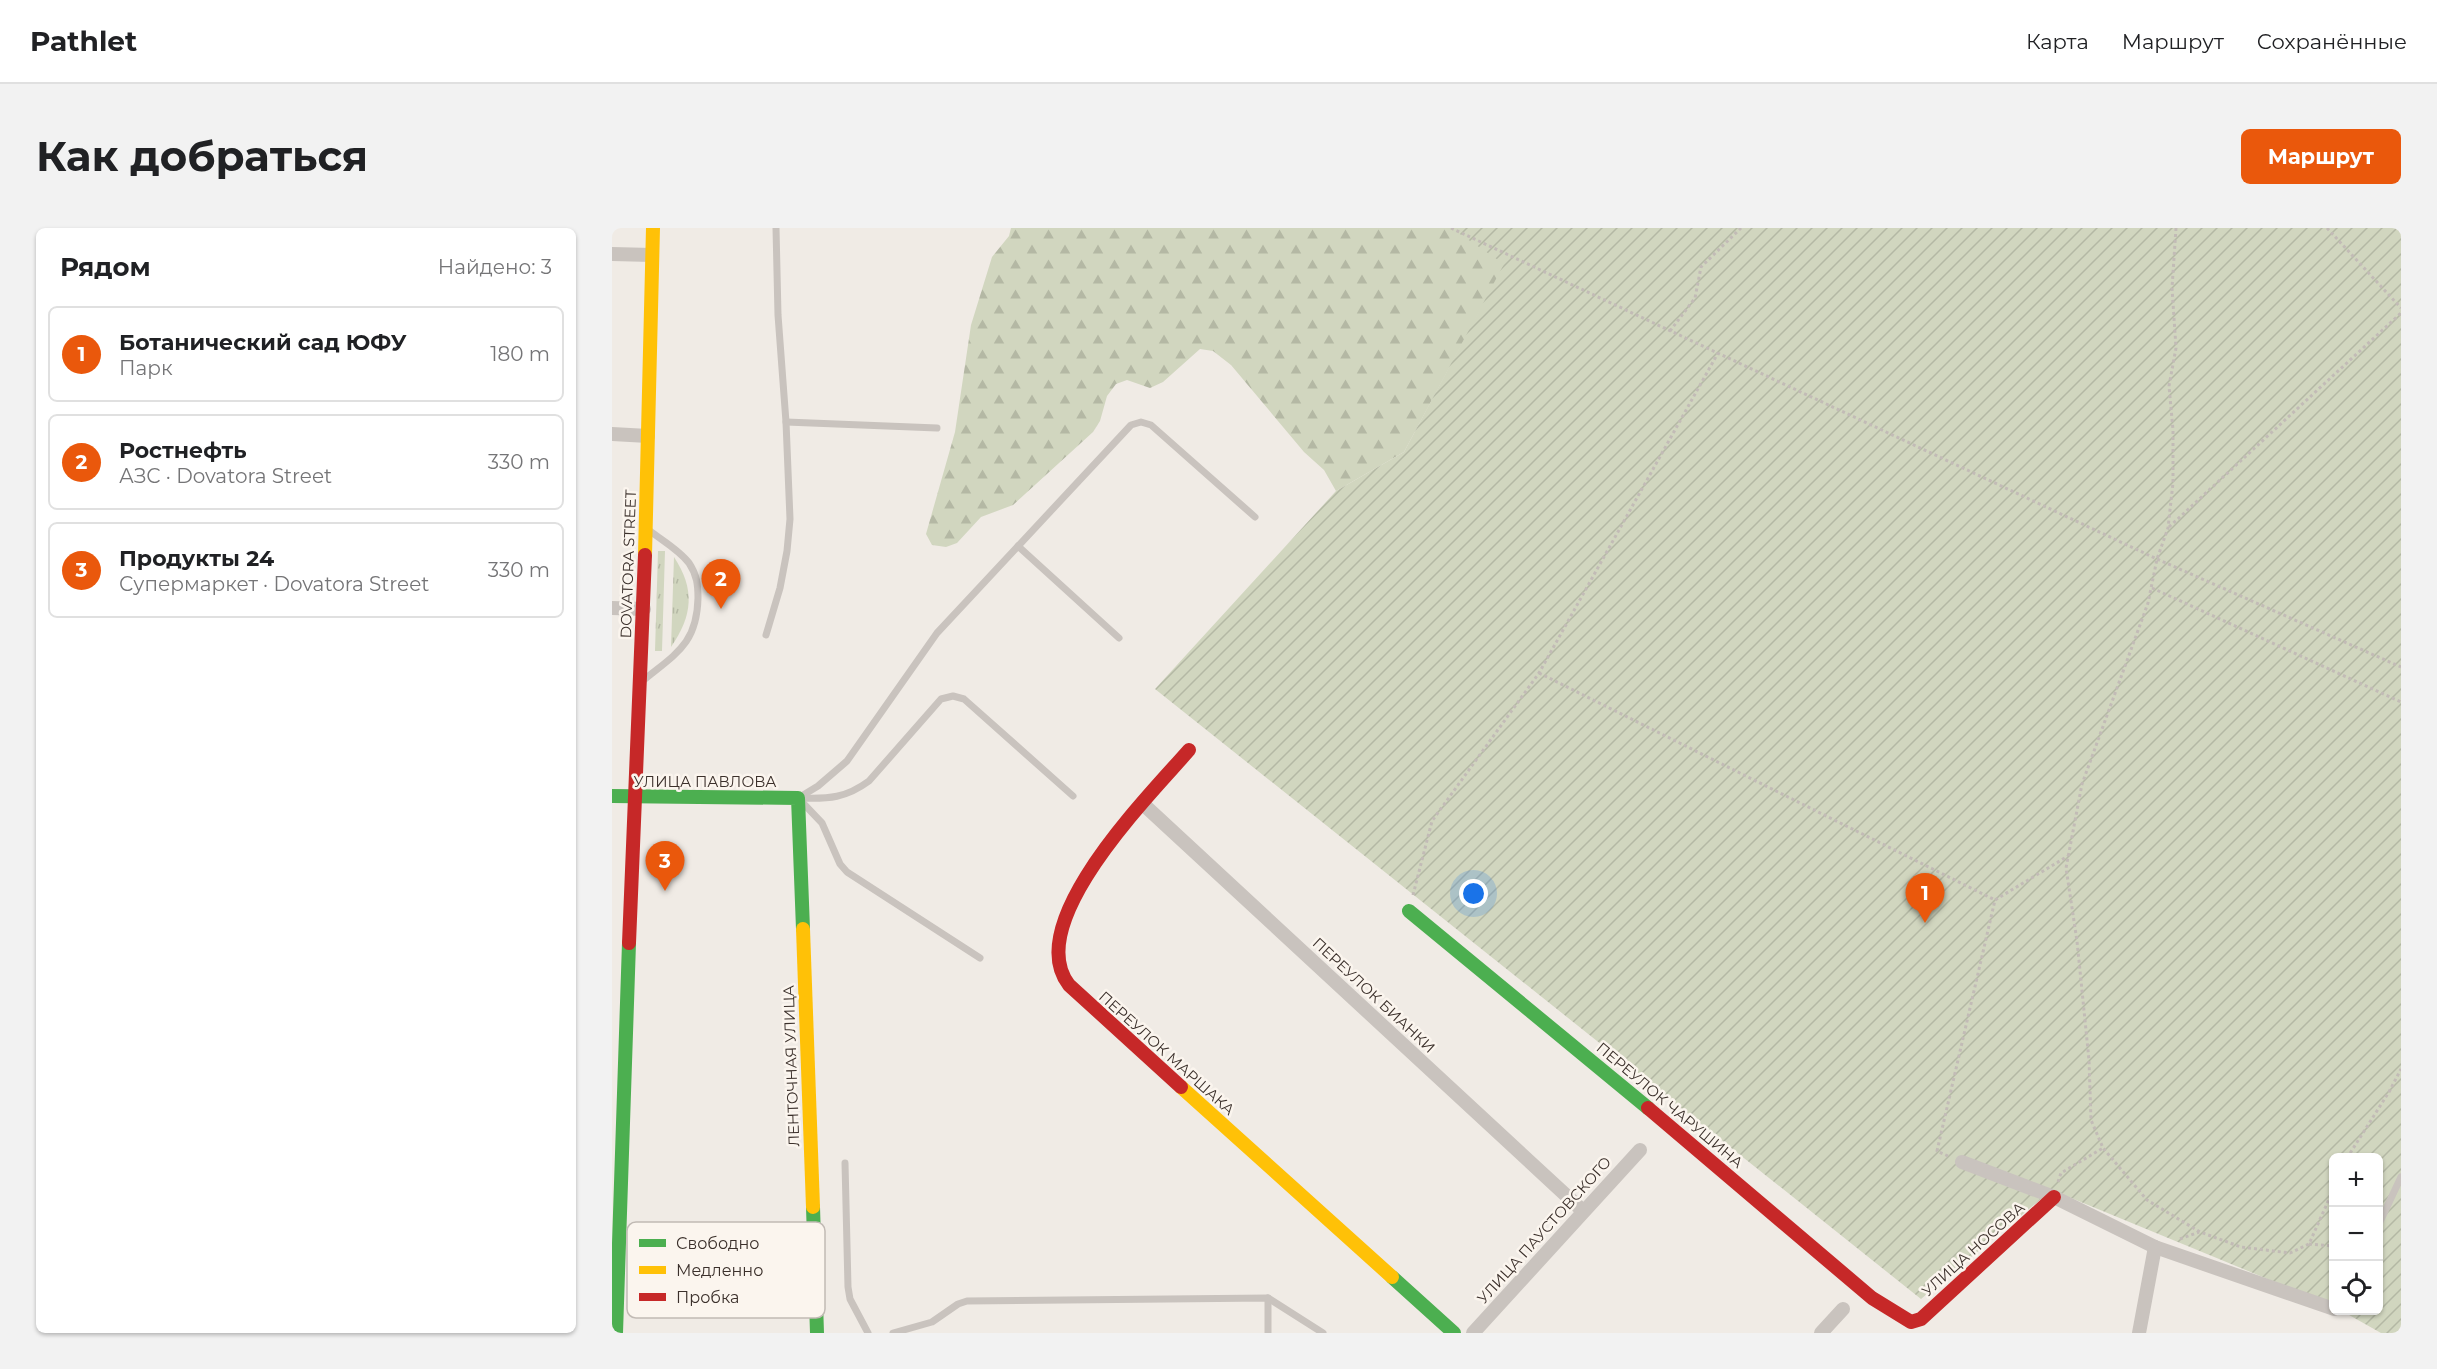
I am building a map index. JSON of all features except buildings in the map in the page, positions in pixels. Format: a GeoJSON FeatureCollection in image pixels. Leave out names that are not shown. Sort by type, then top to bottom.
{"type":"FeatureCollection","features":[{"type":"Feature","properties":{"kind":"street","name":"DOVATORA STREET"},"geometry":{"type":"LineString","coordinates":[[616,1333],[619,998],[635,797],[641,683],[653,228]]}},
{"type":"Feature","properties":{"kind":"street"},"geometry":{"type":"LineString","coordinates":[[612,254],[652,255]]}},
{"type":"Feature","properties":{"kind":"street"},"geometry":{"type":"LineString","coordinates":[[612,434],[648,436]]}},
{"type":"Feature","properties":{"kind":"street"},"geometry":{"type":"LineString","coordinates":[[612,608],[644,609]]}},
{"type":"Feature","properties":{"kind":"street","name":"ПЕРЕУЛОК МАРШАКА"},"geometry":{"type":"LineString","coordinates":[[1189,750],[1088,871],[1064,916],[1059,934],[1060,968],[1067,982],[1090,1006],[1454,1333]]}},
{"type":"Feature","properties":{"kind":"street","name":"УЛИЦА ПАВЛОВА"},"geometry":{"type":"LineString","coordinates":[[612,796],[798,798]]}},
{"type":"Feature","properties":{"kind":"street","name":"ЛЕНТОЧНАЯ УЛИЦА"},"geometry":{"type":"LineString","coordinates":[[798,798],[813,1222]]}},
{"type":"Feature","properties":{"kind":"street","name":"ПЕРЕУЛОК БИАНКИ"},"geometry":{"type":"LineString","coordinates":[[1143,804],[1583,1211]]}},
{"type":"Feature","properties":{"kind":"street","name":"ПЕРЕУЛОК ЧАРУШИНА"},"geometry":{"type":"LineString","coordinates":[[1408,911],[1640,1101],[1872,1298],[1911,1322]]}},
{"type":"Feature","properties":{"kind":"street","name":"УЛИЦА ПАУСТОВСКОГО"},"geometry":{"type":"LineString","coordinates":[[1473,1333],[1640,1150]]}},
{"type":"Feature","properties":{"kind":"street"},"geometry":{"type":"LineString","coordinates":[[1962,1162],[2054,1197],[2155,1247],[2329,1307]]}},
{"type":"Feature","properties":{"kind":"street","name":"УЛИЦА НОСОВА"},"geometry":{"type":"LineString","coordinates":[[1911,1322],[1921,1319],[2054,1197]]}},
{"type":"Feature","properties":{"kind":"street"},"geometry":{"type":"LineString","coordinates":[[2139,1333],[2155,1247]]}},
{"type":"Feature","properties":{"kind":"street"},"geometry":{"type":"LineString","coordinates":[[1821,1333],[1843,1309]]}},
{"type":"Feature","properties":{"kind":"street","name":"ЛЕНТОЧНАЯ УЛИЦА"},"geometry":{"type":"LineString","coordinates":[[816,1318],[817,1333]]}},
{"type":"Feature","properties":{"kind":"lane"},"geometry":{"type":"LineString","coordinates":[[766,636],[780,588],[790,519],[778,315],[776,228]]}},
{"type":"Feature","properties":{"kind":"lane"},"geometry":{"type":"LineString","coordinates":[[786,422],[937,428]]}},
{"type":"Feature","properties":{"kind":"lane"},"geometry":{"type":"LineString","coordinates":[[798,798],[818,786],[848,761],[937,633],[1131,424],[1141,422],[1151,425],[1255,517]]}},
{"type":"Feature","properties":{"kind":"lane"},"geometry":{"type":"LineString","coordinates":[[641,683],[678,652],[692,632],[697,617],[698,584],[695,574],[680,553],[646,529]]}},
{"type":"Feature","properties":{"kind":"lane"},"geometry":{"type":"LineString","coordinates":[[1018,546],[1119,638]]}},
{"type":"Feature","properties":{"kind":"lane"},"geometry":{"type":"LineString","coordinates":[[798,798],[832,799],[859,788],[869,780],[941,699],[952,696],[964,699],[1073,796]]}},
{"type":"Feature","properties":{"kind":"lane"},"geometry":{"type":"LineString","coordinates":[[798,798],[822,823],[840,864],[847,872],[980,958]]}},
{"type":"Feature","properties":{"kind":"lane"},"geometry":{"type":"LineString","coordinates":[[845,1163],[848,1287],[850,1299],[868,1333]]}},
{"type":"Feature","properties":{"kind":"lane"},"geometry":{"type":"LineString","coordinates":[[2383,1217],[2401,1177]]}},
{"type":"Feature","properties":{"kind":"lane"},"geometry":{"type":"LineString","coordinates":[[1268,1298],[1268,1333]]}},
{"type":"Feature","properties":{"kind":"lane"},"geometry":{"type":"LineString","coordinates":[[893,1333],[932,1322],[958,1304],[967,1301],[1268,1298],[1323,1333]]}},
{"type":"Feature","properties":{"kind":"path"},"geometry":{"type":"LineString","coordinates":[[1451,228],[2157,559],[2401,667]]}},
{"type":"Feature","properties":{"kind":"path"},"geometry":{"type":"LineString","coordinates":[[1670,331],[1695,298],[1701,267],[1741,228]]}},
{"type":"Feature","properties":{"kind":"path"},"geometry":{"type":"LineString","coordinates":[[2176,228],[2172,288],[2176,348],[2169,386],[2173,430],[2173,483],[2168,528],[2157,559],[2148,603],[2082,784],[2066,868],[2078,941],[2089,1060],[2091,1120],[2103,1148],[2147,1200],[2200,1232],[2241,1247],[2290,1253],[2308,1244],[2329,1246]]}},
{"type":"Feature","properties":{"kind":"path"},"geometry":{"type":"LineString","coordinates":[[2327,228],[2401,308]]}},
{"type":"Feature","properties":{"kind":"path"},"geometry":{"type":"LineString","coordinates":[[2168,528],[2401,314]]}},
{"type":"Feature","properties":{"kind":"path"},"geometry":{"type":"LineString","coordinates":[[1408,911],[1432,820],[1539,673],[1718,353]]}},
{"type":"Feature","properties":{"kind":"path"},"geometry":{"type":"LineString","coordinates":[[2151,588],[2401,702]]}},
{"type":"Feature","properties":{"kind":"path"},"geometry":{"type":"LineString","coordinates":[[1539,673],[1995,900]]}},
{"type":"Feature","properties":{"kind":"path"},"geometry":{"type":"LineString","coordinates":[[1962,1162],[1937,1151],[1995,900],[2068,856]]}},
{"type":"Feature","properties":{"kind":"path"},"geometry":{"type":"LineString","coordinates":[[2350,1153],[2401,1069]]}},
{"type":"Feature","properties":{"kind":"path"},"geometry":{"type":"LineString","coordinates":[[2054,1197],[2061,1173],[2103,1148]]}},
{"type":"Feature","properties":{"kind":"path"},"geometry":{"type":"LineString","coordinates":[[2308,1244],[2329,1199]]}},
{"type":"Feature","properties":{"kind":"green space"},"geometry":{"type":"Polygon","coordinates":[[[1011,228],[1915,228],[1505,264],[1404,452],[1336,491],[1324,470],[1304,452],[1231,365],[1213,351],[1200,349],[1163,382],[1150,388],[1127,380],[1116,384],[1107,396],[1100,421],[1093,432],[1013,505],[981,517],[957,543],[946,547],[932,545],[926,534],[955,432],[971,325],[992,257],[1009,236],[1011,228]]]}},
{"type":"Feature","properties":{"kind":"green space"},"geometry":{"type":"Polygon","coordinates":[[[1451,228],[2401,228],[2401,1333],[2381,1333],[2349,1315],[2383,1315],[2383,1153],[2329,1153],[2329,1304],[2059,1193],[2041,1199],[1921,1299],[1155,689],[1336,491],[1404,452],[1504,264],[1451,228]]]}},
{"type":"Feature","properties":{"kind":"green space"},"geometry":{"type":"Polygon","coordinates":[[[658,551],[665,551],[662,651],[655,651],[658,551]]]}},
{"type":"Feature","properties":{"kind":"green space"},"geometry":{"type":"Polygon","coordinates":[[[674,557],[685,580],[689,602],[684,624],[671,647],[674,557]]]}},
{"type":"Feature","properties":{"kind":"traffic: fast"},"geometry":{"type":"LineString","coordinates":[[612,796],[798,798],[803,929]]}},
{"type":"Feature","properties":{"kind":"traffic: fast"},"geometry":{"type":"LineString","coordinates":[[1409,911],[1648,1108]]}},
{"type":"Feature","properties":{"kind":"traffic: fast"},"geometry":{"type":"LineString","coordinates":[[616,1333],[629,943]]}},
{"type":"Feature","properties":{"kind":"traffic: fast"},"geometry":{"type":"LineString","coordinates":[[813,1207],[813,1222]]}},
{"type":"Feature","properties":{"kind":"traffic: fast"},"geometry":{"type":"LineString","coordinates":[[1392,1277],[1454,1333]]}},
{"type":"Feature","properties":{"kind":"traffic: fast"},"geometry":{"type":"LineString","coordinates":[[817,1318],[817,1333]]}},
{"type":"Feature","properties":{"kind":"traffic: slow"},"geometry":{"type":"LineString","coordinates":[[645,555],[653,228]]}},
{"type":"Feature","properties":{"kind":"traffic: slow"},"geometry":{"type":"LineString","coordinates":[[803,929],[813,1207]]}},
{"type":"Feature","properties":{"kind":"traffic: slow"},"geometry":{"type":"LineString","coordinates":[[1181,1087],[1392,1277]]}},
{"type":"Feature","properties":{"kind":"traffic: jam"},"geometry":{"type":"LineString","coordinates":[[629,943],[645,555]]}},
{"type":"Feature","properties":{"kind":"traffic: jam"},"geometry":{"type":"LineString","coordinates":[[1181,1087],[1069,985],[1059,959],[1062,928],[1076,895],[1096,861],[1121,828],[1189,750]]}},
{"type":"Feature","properties":{"kind":"traffic: jam"},"geometry":{"type":"LineString","coordinates":[[1648,1108],[1872,1298],[1911,1322],[1921,1319],[2054,1197]]}},
{"type":"Feature","properties":{"kind":"place","name":"Ростнефть"},"geometry":{"type":"Point","coordinates":[721,609]}},
{"type":"Feature","properties":{"kind":"place","name":"Продукты 24"},"geometry":{"type":"Point","coordinates":[665,891]}},
{"type":"Feature","properties":{"kind":"place","name":"Ботанический сад ЮФУ"},"geometry":{"type":"Point","coordinates":[1925,923]}}]}
